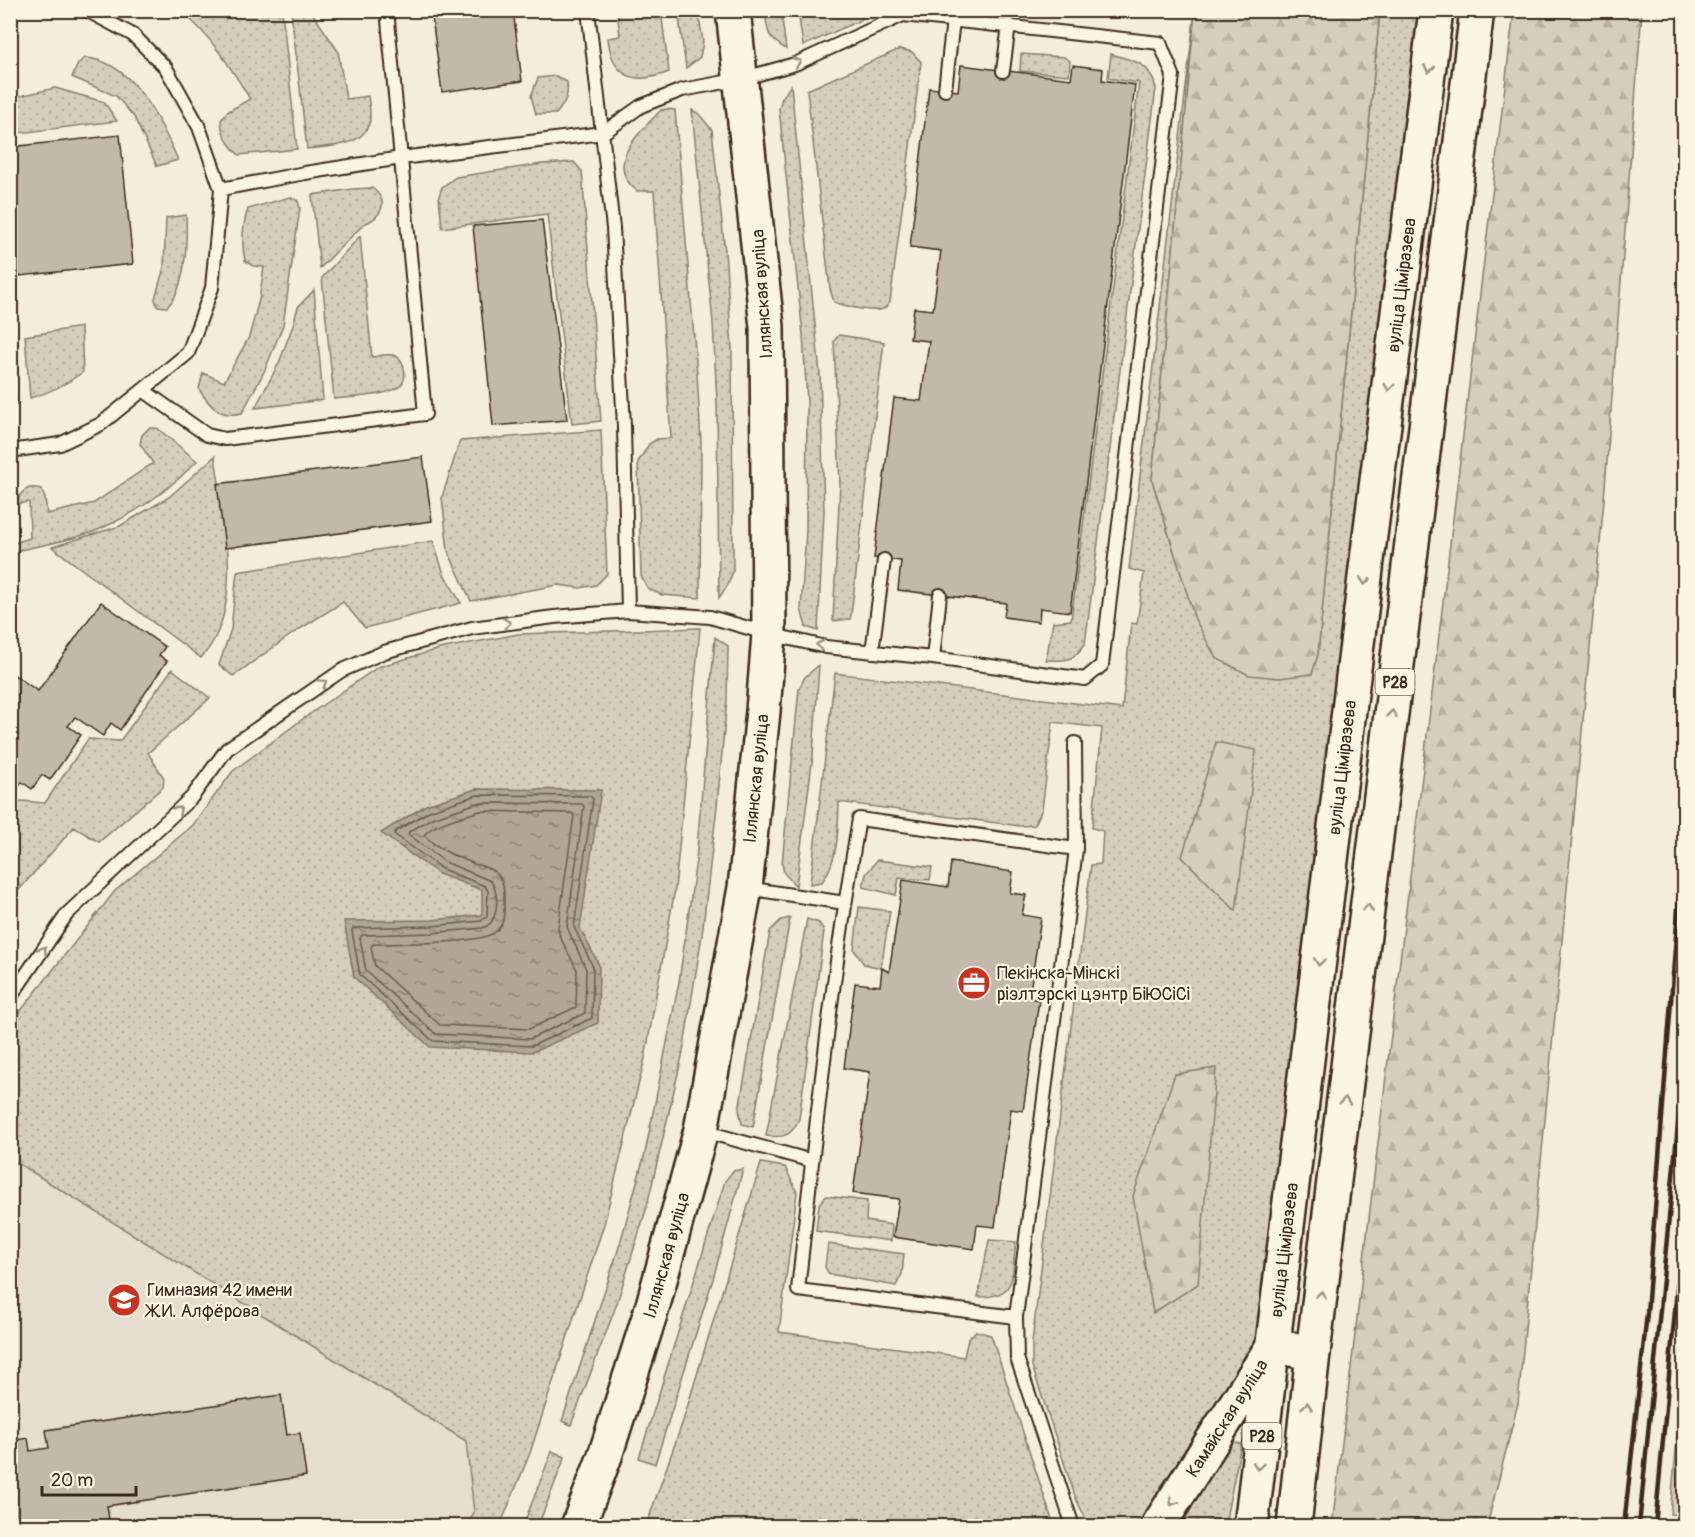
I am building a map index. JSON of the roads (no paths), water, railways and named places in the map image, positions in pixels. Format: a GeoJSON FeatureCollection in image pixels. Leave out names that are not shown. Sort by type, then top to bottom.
{"type":"FeatureCollection","features":[{"type":"Feature","properties":{"kind":"main road","name":"Іллянская вуліца"},"geometry":{"type":"LineString","coordinates":[[578,1527],[605,1456],[653,1305],[701,1130],[745,888],[769,634],[767,327],[733,10]]}},
{"type":"Feature","properties":{"kind":"main road","name":"вуліца Ціміразева"},"geometry":{"type":"LineString","coordinates":[[1251,1527],[1436,10]]}},
{"type":"Feature","properties":{"kind":"main road","name":"Р28"},"geometry":{"type":"LineString","coordinates":[[1294,1527],[1313,1353],[1477,10]]}},
{"type":"Feature","properties":{"kind":"main road","name":"Камайская вуліца"},"geometry":{"type":"LineString","coordinates":[[1158,1527],[1273,1346],[1313,1353]]}},
{"type":"Feature","properties":{"kind":"lane"},"geometry":{"type":"LineString","coordinates":[[10,451],[60,444],[101,424],[188,353],[212,288],[221,189],[199,127],[166,68],[133,35],[86,10]]}},
{"type":"Feature","properties":{"kind":"lane"},"geometry":{"type":"LineString","coordinates":[[143,390],[207,435],[225,439],[425,414],[387,10]]}},
{"type":"Feature","properties":{"kind":"lane"},"geometry":{"type":"LineString","coordinates":[[588,10],[613,228],[624,426],[628,611]]}},
{"type":"Feature","properties":{"kind":"lane"},"geometry":{"type":"LineString","coordinates":[[10,998],[67,914],[192,797],[226,749],[341,671],[384,652],[472,628],[554,617],[628,611],[710,617],[826,647],[933,658],[1085,679],[1102,665],[1173,75],[1160,43],[903,15],[795,64],[741,79],[682,90],[641,106],[603,133],[305,172],[221,189]]}},
{"type":"Feature","properties":{"kind":"lane"},"geometry":{"type":"LineString","coordinates":[[945,90],[953,20]]}},
{"type":"Feature","properties":{"kind":"lane"},"geometry":{"type":"LineString","coordinates":[[1003,71],[1009,26]]}},
{"type":"Feature","properties":{"kind":"lane"},"geometry":{"type":"LineString","coordinates":[[872,652],[884,560]]}},
{"type":"Feature","properties":{"kind":"lane"},"geometry":{"type":"LineString","coordinates":[[933,658],[940,595]]}},
{"type":"Feature","properties":{"kind":"lane"},"geometry":{"type":"LineString","coordinates":[[1072,1527],[1017,1358],[1016,1317],[1076,849],[1075,743]]}},
{"type":"Feature","properties":{"kind":"lane"},"geometry":{"type":"LineString","coordinates":[[1016,1317],[798,1290],[844,903],[860,819],[1076,849]]}},
{"type":"Feature","properties":{"kind":"lane"},"geometry":{"type":"LineString","coordinates":[[745,888],[844,903]]}},
{"type":"Feature","properties":{"kind":"lane"},"geometry":{"type":"LineString","coordinates":[[701,1130],[812,1161]]}},
{"type":"Feature","properties":{"kind":"water"},"geometry":{"type":"Polygon","coordinates":[[[476,789],[601,790],[580,928],[599,965],[598,1023],[533,1052],[430,1047],[354,977],[344,921],[432,920],[482,915],[482,890],[439,874],[381,833],[426,805],[476,789]]]}},
{"type":"Feature","properties":{"kind":"railway"},"geometry":{"type":"LineString","coordinates":[[1624,1526],[1647,1313],[1684,832]]}},
{"type":"Feature","properties":{"kind":"railway"},"geometry":{"type":"LineString","coordinates":[[1639,1526],[1684,1063]]}},
{"type":"Feature","properties":{"kind":"railway"},"geometry":{"type":"LineString","coordinates":[[1655,1526],[1684,1214]]}},
{"type":"Feature","properties":{"kind":"place","name":"Пекінска-Мінскі ріэлтэрскі цэнтр БіЮСіСі"},"geometry":{"type":"Point","coordinates":[974,983]}},
{"type":"Feature","properties":{"kind":"place","name":"Гимназия 42 имени Ж.И. Алфёрова"},"geometry":{"type":"Point","coordinates":[124,1300]}}]}
